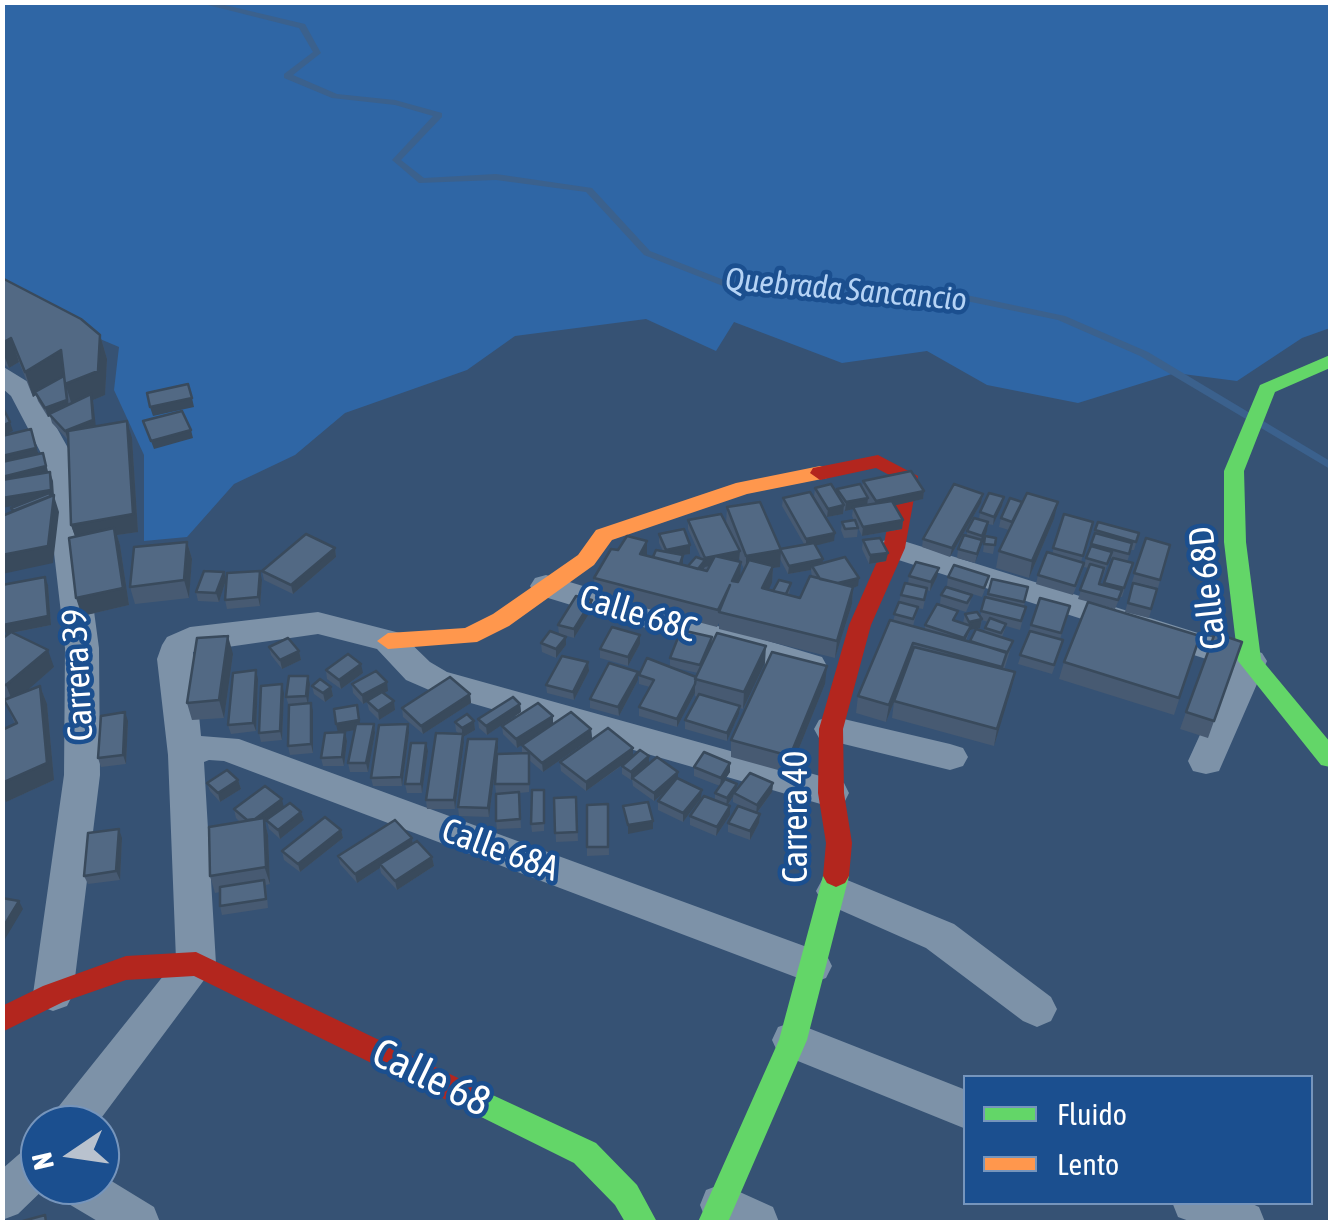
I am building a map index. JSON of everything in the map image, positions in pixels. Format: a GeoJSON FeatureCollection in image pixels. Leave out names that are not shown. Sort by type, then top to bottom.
{"type":"FeatureCollection","features":[{"type":"Feature","properties":{"kind":"street","name":"Calle 68D"},"geometry":{"type":"LineString","coordinates":[[1330,361],[1267,389],[1234,471],[1235,542],[1250,661],[1330,758]]}},
{"type":"Feature","properties":{"kind":"street","name":"Carrera 39"},"geometry":{"type":"LineString","coordinates":[[2,374],[23,391],[58,457],[82,648],[82,775],[53,994]]}},
{"type":"Feature","properties":{"kind":"street","name":"Carrera 40"},"geometry":{"type":"LineString","coordinates":[[546,586],[586,560],[604,536],[742,488],[878,461],[908,476],[894,548],[860,625],[831,729],[830,794],[839,843],[835,890],[793,1040],[731,1217]]}},
{"type":"Feature","properties":{"kind":"street"},"geometry":{"type":"LineString","coordinates":[[894,548],[1250,661],[1210,749]]}},
{"type":"Feature","properties":{"kind":"street"},"geometry":{"type":"LineString","coordinates":[[86,1105],[196,964],[186,755],[174,659],[179,645],[190,638],[318,623],[388,641],[468,636],[501,620],[546,586]]}},
{"type":"Feature","properties":{"kind":"street","name":"Calle 68C"},"geometry":{"type":"LineString","coordinates":[[546,586],[844,676]]}},
{"type":"Feature","properties":{"kind":"street"},"geometry":{"type":"LineString","coordinates":[[860,625],[898,636]]}},
{"type":"Feature","properties":{"kind":"street"},"geometry":{"type":"LineString","coordinates":[[388,641],[418,671],[436,681],[830,794]]}},
{"type":"Feature","properties":{"kind":"street"},"geometry":{"type":"LineString","coordinates":[[831,729],[950,757]]}},
{"type":"Feature","properties":{"kind":"street","name":"Calle 68A"},"geometry":{"type":"LineString","coordinates":[[186,755],[207,747],[226,748],[812,966]]}},
{"type":"Feature","properties":{"kind":"street"},"geometry":{"type":"LineString","coordinates":[[835,890],[940,936],[1036,1009]]}},
{"type":"Feature","properties":{"kind":"street"},"geometry":{"type":"LineString","coordinates":[[2,1020],[53,994],[126,968],[196,964]]}},
{"type":"Feature","properties":{"kind":"street","name":"Calle 68"},"geometry":{"type":"LineString","coordinates":[[196,964],[585,1152],[626,1194],[642,1222]]}},
{"type":"Feature","properties":{"kind":"street"},"geometry":{"type":"LineString","coordinates":[[793,1040],[963,1109]]}},
{"type":"Feature","properties":{"kind":"street"},"geometry":{"type":"LineString","coordinates":[[2,1200],[20,1182]]}},
{"type":"Feature","properties":{"kind":"street"},"geometry":{"type":"LineString","coordinates":[[110,1205],[138,1222]]}},
{"type":"Feature","properties":{"kind":"street"},"geometry":{"type":"LineString","coordinates":[[1201,1205],[1243,1222]]}},
{"type":"Feature","properties":{"kind":"shaded area"},"geometry":{"type":"Polygon","coordinates":[[[2,3],[1330,3],[1330,328],[1302,338],[1237,381],[1175,373],[1078,403],[987,385],[927,351],[842,363],[734,322],[716,351],[646,319],[515,336],[467,370],[345,413],[295,455],[234,484],[187,537],[144,541],[144,455],[114,390],[119,347],[3,298],[2,3]]]}},
{"type":"Feature","properties":{"kind":"building"},"geometry":{"type":"Polygon","coordinates":[[[2,278],[81,319],[100,335],[98,371],[65,384],[61,350],[25,372],[11,338],[2,343],[2,278]]]}},
{"type":"Feature","properties":{"kind":"building"},"geometry":{"type":"Polygon","coordinates":[[[64,376],[67,400],[45,408],[35,392],[64,376]]]}},
{"type":"Feature","properties":{"kind":"building"},"geometry":{"type":"Polygon","coordinates":[[[188,384],[192,398],[150,407],[147,393],[188,384]]]}},
{"type":"Feature","properties":{"kind":"building"},"geometry":{"type":"Polygon","coordinates":[[[91,394],[93,420],[65,431],[49,414],[91,394]]]}},
{"type":"Feature","properties":{"kind":"building"},"geometry":{"type":"Polygon","coordinates":[[[2,406],[10,422],[2,426],[2,406]]]}},
{"type":"Feature","properties":{"kind":"building"},"geometry":{"type":"Polygon","coordinates":[[[182,411],[191,430],[151,441],[143,421],[182,411]]]}},
{"type":"Feature","properties":{"kind":"building"},"geometry":{"type":"Polygon","coordinates":[[[127,421],[133,514],[71,525],[68,431],[127,421]]]}},
{"type":"Feature","properties":{"kind":"building"},"geometry":{"type":"Polygon","coordinates":[[[31,429],[36,448],[2,456],[2,436],[31,429]]]}},
{"type":"Feature","properties":{"kind":"building"},"geometry":{"type":"Polygon","coordinates":[[[43,453],[46,466],[2,477],[2,462],[43,453]]]}},
{"type":"Feature","properties":{"kind":"building"},"geometry":{"type":"Polygon","coordinates":[[[911,471],[924,491],[876,501],[863,481],[911,471]]]}},
{"type":"Feature","properties":{"kind":"building"},"geometry":{"type":"Polygon","coordinates":[[[50,472],[51,490],[2,498],[2,480],[50,472]]]}},
{"type":"Feature","properties":{"kind":"building"},"geometry":{"type":"Polygon","coordinates":[[[831,484],[844,505],[828,509],[815,488],[831,484]]]}},
{"type":"Feature","properties":{"kind":"building"},"geometry":{"type":"Polygon","coordinates":[[[860,484],[868,498],[846,502],[837,489],[860,484]]]}},
{"type":"Feature","properties":{"kind":"building"},"geometry":{"type":"Polygon","coordinates":[[[954,484],[983,494],[952,548],[923,539],[954,484]]]}},
{"type":"Feature","properties":{"kind":"building"},"geometry":{"type":"Polygon","coordinates":[[[810,492],[835,533],[806,539],[783,498],[810,492]]]}},
{"type":"Feature","properties":{"kind":"building"},"geometry":{"type":"Polygon","coordinates":[[[49,493],[51,496],[13,511],[11,508],[49,493]]]}},
{"type":"Feature","properties":{"kind":"building"},"geometry":{"type":"Polygon","coordinates":[[[989,493],[1004,497],[994,517],[980,512],[989,493]]]}},
{"type":"Feature","properties":{"kind":"building"},"geometry":{"type":"Polygon","coordinates":[[[1027,493],[1058,502],[1032,561],[999,551],[1027,493]]]}},
{"type":"Feature","properties":{"kind":"building"},"geometry":{"type":"Polygon","coordinates":[[[54,495],[48,546],[2,555],[2,516],[54,495]]]}},
{"type":"Feature","properties":{"kind":"building"},"geometry":{"type":"Polygon","coordinates":[[[1010,498],[1022,502],[1012,522],[1001,518],[1010,498]]]}},
{"type":"Feature","properties":{"kind":"building"},"geometry":{"type":"Polygon","coordinates":[[[892,501],[903,520],[863,527],[853,507],[892,501]]]}},
{"type":"Feature","properties":{"kind":"building"},"geometry":{"type":"Polygon","coordinates":[[[760,502],[781,550],[746,556],[727,507],[760,502]]]}},
{"type":"Feature","properties":{"kind":"building"},"geometry":{"type":"Polygon","coordinates":[[[721,514],[740,551],[705,558],[688,520],[721,514]]]}},
{"type":"Feature","properties":{"kind":"building"},"geometry":{"type":"Polygon","coordinates":[[[1064,514],[1093,522],[1083,556],[1053,548],[1064,514]]]}},
{"type":"Feature","properties":{"kind":"building"},"geometry":{"type":"Polygon","coordinates":[[[974,518],[988,522],[982,536],[967,531],[974,518]]]}},
{"type":"Feature","properties":{"kind":"building"},"geometry":{"type":"Polygon","coordinates":[[[855,520],[858,528],[845,529],[842,522],[855,520]]]}},
{"type":"Feature","properties":{"kind":"building"},"geometry":{"type":"Polygon","coordinates":[[[1098,522],[1139,533],[1136,542],[1095,530],[1098,522]]]}},
{"type":"Feature","properties":{"kind":"building"},"geometry":{"type":"Polygon","coordinates":[[[114,528],[123,588],[76,598],[69,538],[114,528]]]}},
{"type":"Feature","properties":{"kind":"building"},"geometry":{"type":"Polygon","coordinates":[[[684,529],[690,545],[666,550],[659,534],[684,529]]]}},
{"type":"Feature","properties":{"kind":"building"},"geometry":{"type":"Polygon","coordinates":[[[1095,533],[1132,543],[1129,554],[1091,544],[1095,533]]]}},
{"type":"Feature","properties":{"kind":"building"},"geometry":{"type":"Polygon","coordinates":[[[306,534],[335,548],[291,585],[262,571],[306,534]]]}},
{"type":"Feature","properties":{"kind":"building"},"geometry":{"type":"Polygon","coordinates":[[[964,535],[982,540],[977,554],[958,549],[964,535]]]}},
{"type":"Feature","properties":{"kind":"building"},"geometry":{"type":"Polygon","coordinates":[[[627,536],[647,541],[640,554],[707,571],[715,556],[741,562],[732,581],[738,582],[749,560],[773,566],[762,588],[800,598],[810,576],[853,587],[837,641],[719,612],[730,585],[718,610],[594,578],[611,549],[618,550],[627,536]]]}},
{"type":"Feature","properties":{"kind":"building"},"geometry":{"type":"Polygon","coordinates":[[[985,536],[996,538],[995,545],[984,544],[985,536]]]}},
{"type":"Feature","properties":{"kind":"building"},"geometry":{"type":"Polygon","coordinates":[[[880,538],[888,553],[870,555],[863,540],[880,538]]]}},
{"type":"Feature","properties":{"kind":"building"},"geometry":{"type":"Polygon","coordinates":[[[1146,538],[1170,545],[1160,580],[1134,573],[1146,538]]]}},
{"type":"Feature","properties":{"kind":"building"},"geometry":{"type":"Polygon","coordinates":[[[187,542],[184,580],[130,587],[134,547],[187,542]]]}},
{"type":"Feature","properties":{"kind":"building"},"geometry":{"type":"Polygon","coordinates":[[[814,543],[823,559],[789,566],[780,549],[814,543]]]}},
{"type":"Feature","properties":{"kind":"building"},"geometry":{"type":"Polygon","coordinates":[[[1091,546],[1112,552],[1107,564],[1086,558],[1091,546]]]}},
{"type":"Feature","properties":{"kind":"building"},"geometry":{"type":"Polygon","coordinates":[[[656,550],[683,555],[680,564],[653,557],[656,550]]]}},
{"type":"Feature","properties":{"kind":"building"},"geometry":{"type":"Polygon","coordinates":[[[1047,552],[1084,563],[1075,586],[1038,575],[1047,552]]]}},
{"type":"Feature","properties":{"kind":"building"},"geometry":{"type":"Polygon","coordinates":[[[696,557],[705,560],[698,569],[688,566],[696,557]]]}},
{"type":"Feature","properties":{"kind":"building"},"geometry":{"type":"Polygon","coordinates":[[[845,557],[859,578],[838,583],[820,579],[812,566],[845,557]]]}},
{"type":"Feature","properties":{"kind":"building"},"geometry":{"type":"Polygon","coordinates":[[[1113,558],[1133,563],[1124,588],[1104,583],[1113,558]]]}},
{"type":"Feature","properties":{"kind":"building"},"geometry":{"type":"Polygon","coordinates":[[[916,562],[939,568],[931,582],[909,576],[916,562]]]}},
{"type":"Feature","properties":{"kind":"building"},"geometry":{"type":"Polygon","coordinates":[[[1090,564],[1104,568],[1099,584],[1122,590],[1118,600],[1080,590],[1090,564]]]}},
{"type":"Feature","properties":{"kind":"building"},"geometry":{"type":"Polygon","coordinates":[[[954,565],[989,576],[984,588],[948,577],[954,565]]]}},
{"type":"Feature","properties":{"kind":"building"},"geometry":{"type":"Polygon","coordinates":[[[204,571],[224,572],[216,593],[196,592],[204,571]]]}},
{"type":"Feature","properties":{"kind":"building"},"geometry":{"type":"Polygon","coordinates":[[[260,571],[258,597],[225,600],[227,573],[260,571]]]}},
{"type":"Feature","properties":{"kind":"building"},"geometry":{"type":"Polygon","coordinates":[[[45,577],[48,616],[3,625],[2,585],[45,577]]]}},
{"type":"Feature","properties":{"kind":"building"},"geometry":{"type":"Polygon","coordinates":[[[992,579],[1028,587],[1024,602],[988,594],[992,579]]]}},
{"type":"Feature","properties":{"kind":"building"},"geometry":{"type":"Polygon","coordinates":[[[779,580],[791,583],[786,594],[773,591],[779,580]]]}},
{"type":"Feature","properties":{"kind":"building"},"geometry":{"type":"Polygon","coordinates":[[[905,583],[927,588],[924,600],[901,595],[905,583]]]}},
{"type":"Feature","properties":{"kind":"building"},"geometry":{"type":"Polygon","coordinates":[[[1133,583],[1157,589],[1151,609],[1128,603],[1133,583]]]}},
{"type":"Feature","properties":{"kind":"building"},"geometry":{"type":"Polygon","coordinates":[[[946,587],[972,595],[967,603],[941,595],[946,587]]]}},
{"type":"Feature","properties":{"kind":"building"},"geometry":{"type":"Polygon","coordinates":[[[576,596],[592,600],[574,629],[558,625],[576,596]]]}},
{"type":"Feature","properties":{"kind":"building"},"geometry":{"type":"Polygon","coordinates":[[[985,597],[1026,607],[1021,621],[981,611],[985,597]]]}},
{"type":"Feature","properties":{"kind":"building"},"geometry":{"type":"Polygon","coordinates":[[[1040,598],[1070,606],[1061,633],[1031,625],[1040,598]]]}},
{"type":"Feature","properties":{"kind":"building"},"geometry":{"type":"Polygon","coordinates":[[[899,602],[918,607],[913,619],[894,614],[899,602]]]}},
{"type":"Feature","properties":{"kind":"building"},"geometry":{"type":"Polygon","coordinates":[[[1088,602],[1200,636],[1179,698],[1064,662],[1088,602]]]}},
{"type":"Feature","properties":{"kind":"building"},"geometry":{"type":"Polygon","coordinates":[[[937,604],[958,611],[953,620],[971,626],[964,638],[925,625],[937,604]]]}},
{"type":"Feature","properties":{"kind":"building"},"geometry":{"type":"Polygon","coordinates":[[[977,612],[982,619],[969,622],[965,614],[977,612]]]}},
{"type":"Feature","properties":{"kind":"building"},"geometry":{"type":"Polygon","coordinates":[[[990,618],[1006,624],[1001,633],[985,628],[990,618]]]}},
{"type":"Feature","properties":{"kind":"building"},"geometry":{"type":"Polygon","coordinates":[[[890,620],[1007,652],[1002,667],[913,643],[889,705],[858,696],[890,620]]]}},
{"type":"Feature","properties":{"kind":"building"},"geometry":{"type":"Polygon","coordinates":[[[612,627],[640,635],[628,657],[600,649],[612,627]]]}},
{"type":"Feature","properties":{"kind":"building"},"geometry":{"type":"Polygon","coordinates":[[[976,629],[1013,641],[1007,653],[970,641],[976,629]]]}},
{"type":"Feature","properties":{"kind":"building"},"geometry":{"type":"Polygon","coordinates":[[[681,630],[712,637],[700,665],[670,658],[681,630]]]}},
{"type":"Feature","properties":{"kind":"building"},"geometry":{"type":"Polygon","coordinates":[[[550,631],[566,637],[556,649],[541,643],[550,631]]]}},
{"type":"Feature","properties":{"kind":"building"},"geometry":{"type":"Polygon","coordinates":[[[1030,631],[1063,640],[1054,665],[1020,655],[1030,631]]]}},
{"type":"Feature","properties":{"kind":"building"},"geometry":{"type":"Polygon","coordinates":[[[11,632],[48,650],[6,685],[2,684],[2,639],[11,632]]]}},
{"type":"Feature","properties":{"kind":"building"},"geometry":{"type":"Polygon","coordinates":[[[717,633],[766,646],[744,692],[695,679],[717,633]]]}},
{"type":"Feature","properties":{"kind":"building"},"geometry":{"type":"Polygon","coordinates":[[[1215,633],[1242,642],[1214,721],[1186,712],[1215,633]]]}},
{"type":"Feature","properties":{"kind":"building"},"geometry":{"type":"Polygon","coordinates":[[[228,636],[219,700],[187,703],[197,638],[228,636]]]}},
{"type":"Feature","properties":{"kind":"building"},"geometry":{"type":"Polygon","coordinates":[[[288,638],[299,651],[280,660],[269,647],[288,638]]]}},
{"type":"Feature","properties":{"kind":"building"},"geometry":{"type":"Polygon","coordinates":[[[914,647],[1015,672],[997,729],[894,701],[914,647]]]}},
{"type":"Feature","properties":{"kind":"building"},"geometry":{"type":"Polygon","coordinates":[[[772,652],[827,666],[790,756],[731,740],[772,652]]]}},
{"type":"Feature","properties":{"kind":"building"},"geometry":{"type":"Polygon","coordinates":[[[348,654],[361,664],[339,680],[326,670],[348,654]]]}},
{"type":"Feature","properties":{"kind":"building"},"geometry":{"type":"Polygon","coordinates":[[[562,656],[588,662],[573,692],[546,685],[562,656]]]}},
{"type":"Feature","properties":{"kind":"building"},"geometry":{"type":"Polygon","coordinates":[[[647,658],[696,677],[677,719],[639,707],[654,680],[639,675],[647,658]]]}},
{"type":"Feature","properties":{"kind":"building"},"geometry":{"type":"Polygon","coordinates":[[[609,663],[638,672],[618,707],[590,699],[609,663]]]}},
{"type":"Feature","properties":{"kind":"building"},"geometry":{"type":"Polygon","coordinates":[[[256,670],[253,723],[228,725],[233,673],[256,670]]]}},
{"type":"Feature","properties":{"kind":"building"},"geometry":{"type":"Polygon","coordinates":[[[376,671],[387,682],[362,695],[352,684],[376,671]]]}},
{"type":"Feature","properties":{"kind":"building"},"geometry":{"type":"Polygon","coordinates":[[[289,676],[308,676],[306,696],[286,697],[289,676]]]}},
{"type":"Feature","properties":{"kind":"building"},"geometry":{"type":"Polygon","coordinates":[[[450,677],[470,694],[421,726],[402,708],[450,677]]]}},
{"type":"Feature","properties":{"kind":"building"},"geometry":{"type":"Polygon","coordinates":[[[320,679],[331,687],[323,693],[312,686],[320,679]]]}},
{"type":"Feature","properties":{"kind":"building"},"geometry":{"type":"Polygon","coordinates":[[[282,684],[280,731],[259,733],[261,686],[282,684]]]}},
{"type":"Feature","properties":{"kind":"building"},"geometry":{"type":"Polygon","coordinates":[[[40,686],[47,763],[2,783],[2,730],[17,723],[4,700],[40,686]]]}},
{"type":"Feature","properties":{"kind":"building"},"geometry":{"type":"Polygon","coordinates":[[[382,692],[394,701],[378,711],[367,701],[382,692]]]}},
{"type":"Feature","properties":{"kind":"building"},"geometry":{"type":"Polygon","coordinates":[[[699,694],[740,706],[727,733],[685,720],[699,694]]]}},
{"type":"Feature","properties":{"kind":"building"},"geometry":{"type":"Polygon","coordinates":[[[513,697],[520,704],[486,726],[478,719],[513,697]]]}},
{"type":"Feature","properties":{"kind":"building"},"geometry":{"type":"Polygon","coordinates":[[[311,703],[311,744],[288,746],[289,705],[311,703]]]}},
{"type":"Feature","properties":{"kind":"building"},"geometry":{"type":"Polygon","coordinates":[[[538,703],[553,716],[516,739],[502,726],[538,703]]]}},
{"type":"Feature","properties":{"kind":"building"},"geometry":{"type":"Polygon","coordinates":[[[357,705],[359,720],[336,724],[334,709],[357,705]]]}},
{"type":"Feature","properties":{"kind":"building"},"geometry":{"type":"Polygon","coordinates":[[[125,712],[123,755],[98,758],[101,716],[125,712]]]}},
{"type":"Feature","properties":{"kind":"building"},"geometry":{"type":"Polygon","coordinates":[[[571,712],[591,729],[542,763],[522,745],[571,712]]]}},
{"type":"Feature","properties":{"kind":"building"},"geometry":{"type":"Polygon","coordinates":[[[467,714],[474,721],[462,728],[455,722],[467,714]]]}},
{"type":"Feature","properties":{"kind":"building"},"geometry":{"type":"Polygon","coordinates":[[[356,724],[374,724],[366,763],[348,763],[356,724]]]}},
{"type":"Feature","properties":{"kind":"building"},"geometry":{"type":"Polygon","coordinates":[[[408,724],[401,777],[371,778],[379,725],[408,724]]]}},
{"type":"Feature","properties":{"kind":"building"},"geometry":{"type":"Polygon","coordinates":[[[608,728],[633,748],[586,782],[560,762],[608,728]]]}},
{"type":"Feature","properties":{"kind":"building"},"geometry":{"type":"Polygon","coordinates":[[[345,732],[342,757],[321,758],[325,733],[345,732]]]}},
{"type":"Feature","properties":{"kind":"building"},"geometry":{"type":"Polygon","coordinates":[[[436,733],[463,734],[454,800],[426,800],[436,733]]]}},
{"type":"Feature","properties":{"kind":"building"},"geometry":{"type":"Polygon","coordinates":[[[468,739],[497,739],[488,808],[458,807],[468,739]]]}},
{"type":"Feature","properties":{"kind":"building"},"geometry":{"type":"Polygon","coordinates":[[[411,743],[426,743],[421,784],[405,784],[411,743]]]}},
{"type":"Feature","properties":{"kind":"building"},"geometry":{"type":"Polygon","coordinates":[[[640,750],[649,756],[631,772],[622,766],[640,750]]]}},
{"type":"Feature","properties":{"kind":"building"},"geometry":{"type":"Polygon","coordinates":[[[704,752],[730,763],[721,778],[694,767],[704,752]]]}},
{"type":"Feature","properties":{"kind":"building"},"geometry":{"type":"Polygon","coordinates":[[[529,753],[529,784],[495,784],[497,754],[529,753]]]}},
{"type":"Feature","properties":{"kind":"building"},"geometry":{"type":"Polygon","coordinates":[[[657,757],[678,772],[654,793],[632,778],[657,757]]]}},
{"type":"Feature","properties":{"kind":"building"},"geometry":{"type":"Polygon","coordinates":[[[227,770],[238,780],[218,793],[207,783],[227,770]]]}},
{"type":"Feature","properties":{"kind":"building"},"geometry":{"type":"Polygon","coordinates":[[[750,773],[773,783],[757,805],[734,793],[750,773]]]}},
{"type":"Feature","properties":{"kind":"building"},"geometry":{"type":"Polygon","coordinates":[[[677,778],[702,790],[683,813],[658,801],[677,778]]]}},
{"type":"Feature","properties":{"kind":"building"},"geometry":{"type":"Polygon","coordinates":[[[725,779],[737,784],[727,798],[715,793],[725,779]]]}},
{"type":"Feature","properties":{"kind":"building"},"geometry":{"type":"Polygon","coordinates":[[[265,786],[282,799],[255,819],[247,820],[234,809],[265,786]]]}},
{"type":"Feature","properties":{"kind":"building"},"geometry":{"type":"Polygon","coordinates":[[[532,790],[544,790],[544,823],[531,824],[532,790]]]}},
{"type":"Feature","properties":{"kind":"building"},"geometry":{"type":"Polygon","coordinates":[[[519,792],[520,819],[496,821],[496,794],[519,792]]]}},
{"type":"Feature","properties":{"kind":"building"},"geometry":{"type":"Polygon","coordinates":[[[704,796],[730,806],[717,827],[690,816],[704,796]]]}},
{"type":"Feature","properties":{"kind":"building"},"geometry":{"type":"Polygon","coordinates":[[[576,797],[577,832],[555,833],[554,798],[576,797]]]}},
{"type":"Feature","properties":{"kind":"building"},"geometry":{"type":"Polygon","coordinates":[[[648,802],[653,821],[628,825],[623,806],[648,802]]]}},
{"type":"Feature","properties":{"kind":"building"},"geometry":{"type":"Polygon","coordinates":[[[290,803],[301,812],[278,830],[266,820],[290,803]]]}},
{"type":"Feature","properties":{"kind":"building"},"geometry":{"type":"Polygon","coordinates":[[[608,804],[608,847],[587,847],[587,805],[608,804]]]}},
{"type":"Feature","properties":{"kind":"building"},"geometry":{"type":"Polygon","coordinates":[[[738,806],[760,814],[750,831],[728,823],[738,806]]]}},
{"type":"Feature","properties":{"kind":"building"},"geometry":{"type":"Polygon","coordinates":[[[325,817],[341,830],[298,864],[282,851],[325,817]]]}},
{"type":"Feature","properties":{"kind":"building"},"geometry":{"type":"Polygon","coordinates":[[[264,818],[266,867],[210,876],[209,827],[264,818]]]}},
{"type":"Feature","properties":{"kind":"building"},"geometry":{"type":"Polygon","coordinates":[[[395,820],[412,838],[355,874],[338,856],[395,820]]]}},
{"type":"Feature","properties":{"kind":"building"},"geometry":{"type":"Polygon","coordinates":[[[119,829],[116,871],[84,876],[88,833],[119,829]]]}},
{"type":"Feature","properties":{"kind":"building"},"geometry":{"type":"Polygon","coordinates":[[[417,841],[432,857],[395,881],[380,864],[417,841]]]}},
{"type":"Feature","properties":{"kind":"building"},"geometry":{"type":"Polygon","coordinates":[[[264,880],[266,899],[220,906],[220,887],[264,880]]]}},
{"type":"Feature","properties":{"kind":"building"},"geometry":{"type":"Polygon","coordinates":[[[2,898],[19,901],[2,929],[2,898]]]}},
{"type":"Feature","properties":{"kind":"building"},"geometry":{"type":"Polygon","coordinates":[[[45,1215],[46,1222],[23,1222],[23,1221],[45,1215]]]}},
{"type":"Feature","properties":{"kind":"waterway","name":"Quebrada Sancancio"},"geometry":{"type":"LineString","coordinates":[[200,2],[302,26],[317,53],[287,76],[335,96],[395,103],[439,115],[396,160],[422,181],[496,177],[589,190],[647,253],[728,285],[821,284],[971,299],[1061,318],[1144,354],[1330,466]]}},
{"type":"Feature","properties":{"kind":"traffic: fast"},"geometry":{"type":"LineString","coordinates":[[1330,361],[1267,389],[1234,471],[1235,542],[1250,661],[1330,758]]}},
{"type":"Feature","properties":{"kind":"traffic: fast"},"geometry":{"type":"LineString","coordinates":[[713,1222],[793,1040],[836,876]]}},
{"type":"Feature","properties":{"kind":"traffic: fast"},"geometry":{"type":"LineString","coordinates":[[471,1098],[585,1153],[626,1195],[642,1222]]}},
{"type":"Feature","properties":{"kind":"traffic: slow"},"geometry":{"type":"LineString","coordinates":[[388,641],[469,636],[501,620],[586,560],[604,535],[743,488],[820,473]]}},
{"type":"Feature","properties":{"kind":"traffic: jam"},"geometry":{"type":"LineString","coordinates":[[820,473],[878,461],[908,476],[894,548],[860,625],[831,729],[831,793],[839,843],[836,876]]}},
{"type":"Feature","properties":{"kind":"traffic: jam"},"geometry":{"type":"LineString","coordinates":[[2,1020],[53,994],[126,968],[196,964],[471,1098]]}}]}
